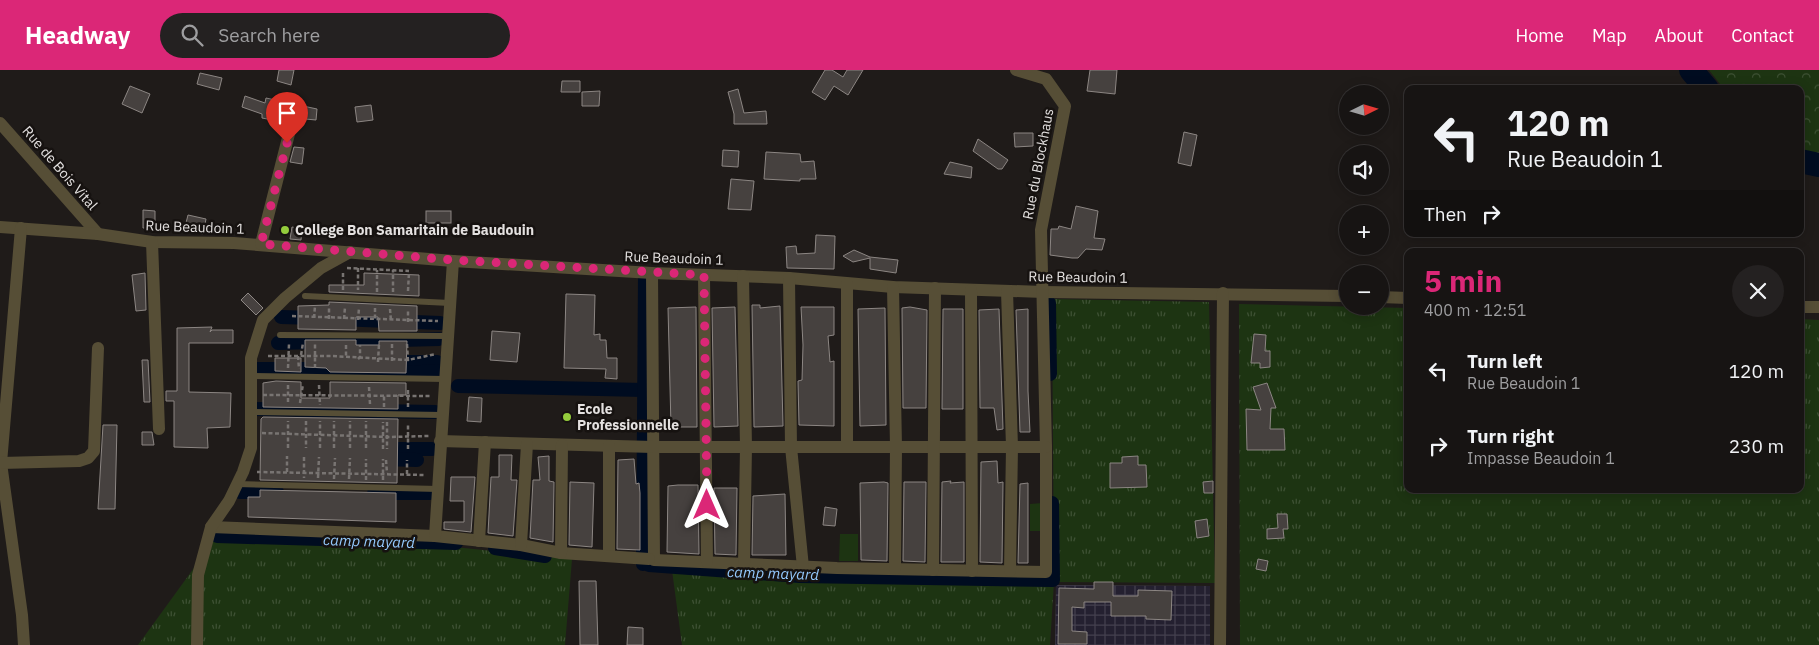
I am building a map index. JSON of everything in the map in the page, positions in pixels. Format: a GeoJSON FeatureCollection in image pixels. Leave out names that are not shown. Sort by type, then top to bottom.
{"type":"FeatureCollection","features":[{"type":"Feature","properties":{"kind":"street","name":"Rue du Blockhaus"},"geometry":{"type":"LineString","coordinates":[[1010,571],[1046,572],[1046,447],[1041,230],[1065,106],[1046,79],[1016,70]]}},
{"type":"Feature","properties":{"kind":"street","name":"Rue de Bois Vital"},"geometry":{"type":"LineString","coordinates":[[0,123],[98,234]]}},
{"type":"Feature","properties":{"kind":"street"},"geometry":{"type":"LineString","coordinates":[[261,244],[291,126]]}},
{"type":"Feature","properties":{"kind":"street","name":"Rue Beaudoin 1"},"geometry":{"type":"LineString","coordinates":[[0,227],[98,234],[152,242],[261,244],[453,260],[652,273],[789,278],[893,287],[1043,292],[1339,296]]}},
{"type":"Feature","properties":{"kind":"street"},"geometry":{"type":"LineString","coordinates":[[21,228],[0,463],[22,615],[24,645]]}},
{"type":"Feature","properties":{"kind":"street"},"geometry":{"type":"LineString","coordinates":[[152,242],[159,429]]}},
{"type":"Feature","properties":{"kind":"street"},"geometry":{"type":"LineString","coordinates":[[197,645],[198,575],[210,528],[228,501],[243,472],[251,448],[251,358],[263,320],[285,298],[321,268],[352,252]]}},
{"type":"Feature","properties":{"kind":"street"},"geometry":{"type":"LineString","coordinates":[[435,536],[438,489],[437,439],[442,415],[453,260]]}},
{"type":"Feature","properties":{"kind":"street"},"geometry":{"type":"LineString","coordinates":[[647,559],[647,447],[652,273]]}},
{"type":"Feature","properties":{"kind":"street"},"geometry":{"type":"LineString","coordinates":[[704,275],[707,562]]}},
{"type":"Feature","properties":{"kind":"street"},"geometry":{"type":"LineString","coordinates":[[743,276],[746,447],[744,564]]}},
{"type":"Feature","properties":{"kind":"street"},"geometry":{"type":"LineString","coordinates":[[789,278],[791,447],[803,567]]}},
{"type":"Feature","properties":{"kind":"street"},"geometry":{"type":"LineString","coordinates":[[847,284],[847,447]]}},
{"type":"Feature","properties":{"kind":"street"},"geometry":{"type":"LineString","coordinates":[[893,287],[896,447],[895,569]]}},
{"type":"Feature","properties":{"kind":"street"},"geometry":{"type":"LineString","coordinates":[[932,570],[935,446],[935,288]]}},
{"type":"Feature","properties":{"kind":"street"},"geometry":{"type":"LineString","coordinates":[[971,290],[972,571]]}},
{"type":"Feature","properties":{"kind":"street"},"geometry":{"type":"LineString","coordinates":[[210,528],[435,536],[521,545],[561,553],[647,559],[803,567],[1010,571],[1012,447],[1007,291]]}},
{"type":"Feature","properties":{"kind":"street"},"geometry":{"type":"LineString","coordinates":[[1220,645],[1223,293]]}},
{"type":"Feature","properties":{"kind":"street"},"geometry":{"type":"LineString","coordinates":[[1389,297],[1404,298]]}},
{"type":"Feature","properties":{"kind":"street"},"geometry":{"type":"LineString","coordinates":[[1804,307],[1819,307]]}},
{"type":"Feature","properties":{"kind":"street"},"geometry":{"type":"LineString","coordinates":[[0,463],[79,461],[88,458],[94,451],[98,348]]}},
{"type":"Feature","properties":{"kind":"street"},"geometry":{"type":"LineString","coordinates":[[437,439],[527,444],[706,448],[1046,447]]}},
{"type":"Feature","properties":{"kind":"street"},"geometry":{"type":"LineString","coordinates":[[479,541],[485,442]]}},
{"type":"Feature","properties":{"kind":"street"},"geometry":{"type":"LineString","coordinates":[[521,545],[527,444]]}},
{"type":"Feature","properties":{"kind":"street"},"geometry":{"type":"LineString","coordinates":[[561,553],[562,445]]}},
{"type":"Feature","properties":{"kind":"street"},"geometry":{"type":"LineString","coordinates":[[609,446],[609,556]]}},
{"type":"Feature","properties":{"kind":"lane"},"geometry":{"type":"LineString","coordinates":[[305,296],[450,303]]}},
{"type":"Feature","properties":{"kind":"lane"},"geometry":{"type":"LineString","coordinates":[[280,335],[448,336]]}},
{"type":"Feature","properties":{"kind":"lane"},"geometry":{"type":"LineString","coordinates":[[251,376],[444,379]]}},
{"type":"Feature","properties":{"kind":"lane"},"geometry":{"type":"LineString","coordinates":[[251,412],[442,415]]}},
{"type":"Feature","properties":{"kind":"lane"},"geometry":{"type":"LineString","coordinates":[[236,484],[438,489]]}},
{"type":"Feature","properties":{"kind":"path"},"geometry":{"type":"LineString","coordinates":[[391,320],[394,266]]}},
{"type":"Feature","properties":{"kind":"path"},"geometry":{"type":"LineString","coordinates":[[408,321],[409,271],[411,266]]}},
{"type":"Feature","properties":{"kind":"path"},"geometry":{"type":"LineString","coordinates":[[343,296],[344,268],[377,268],[417,272]]}},
{"type":"Feature","properties":{"kind":"path"},"geometry":{"type":"LineString","coordinates":[[358,268],[358,297]]}},
{"type":"Feature","properties":{"kind":"path"},"geometry":{"type":"LineString","coordinates":[[377,268],[377,298]]}},
{"type":"Feature","properties":{"kind":"path"},"geometry":{"type":"LineString","coordinates":[[314,318],[315,300]]}},
{"type":"Feature","properties":{"kind":"path"},"geometry":{"type":"LineString","coordinates":[[329,318],[330,300]]}},
{"type":"Feature","properties":{"kind":"path"},"geometry":{"type":"LineString","coordinates":[[344,318],[345,300]]}},
{"type":"Feature","properties":{"kind":"path"},"geometry":{"type":"LineString","coordinates":[[358,319],[360,301]]}},
{"type":"Feature","properties":{"kind":"path"},"geometry":{"type":"LineString","coordinates":[[375,302],[375,319]]}},
{"type":"Feature","properties":{"kind":"path"},"geometry":{"type":"LineString","coordinates":[[292,316],[440,321]]}},
{"type":"Feature","properties":{"kind":"path"},"geometry":{"type":"LineString","coordinates":[[378,361],[379,340]]}},
{"type":"Feature","properties":{"kind":"path"},"geometry":{"type":"LineString","coordinates":[[392,340],[392,361]]}},
{"type":"Feature","properties":{"kind":"path"},"geometry":{"type":"LineString","coordinates":[[407,340],[408,361]]}},
{"type":"Feature","properties":{"kind":"path"},"geometry":{"type":"LineString","coordinates":[[346,341],[346,356]]}},
{"type":"Feature","properties":{"kind":"path"},"geometry":{"type":"LineString","coordinates":[[359,358],[360,341]]}},
{"type":"Feature","properties":{"kind":"path"},"geometry":{"type":"LineString","coordinates":[[288,368],[289,342]]}},
{"type":"Feature","properties":{"kind":"path"},"geometry":{"type":"LineString","coordinates":[[298,369],[304,342]]}},
{"type":"Feature","properties":{"kind":"path"},"geometry":{"type":"LineString","coordinates":[[315,342],[315,369]]}},
{"type":"Feature","properties":{"kind":"path"},"geometry":{"type":"LineString","coordinates":[[268,356],[346,356],[378,361],[408,361],[438,353]]}},
{"type":"Feature","properties":{"kind":"path"},"geometry":{"type":"LineString","coordinates":[[288,376],[288,408]]}},
{"type":"Feature","properties":{"kind":"path"},"geometry":{"type":"LineString","coordinates":[[300,408],[303,377]]}},
{"type":"Feature","properties":{"kind":"path"},"geometry":{"type":"LineString","coordinates":[[319,377],[320,409]]}},
{"type":"Feature","properties":{"kind":"path"},"geometry":{"type":"LineString","coordinates":[[369,378],[370,411]]}},
{"type":"Feature","properties":{"kind":"path"},"geometry":{"type":"LineString","coordinates":[[408,411],[409,378]]}},
{"type":"Feature","properties":{"kind":"path"},"geometry":{"type":"LineString","coordinates":[[251,395],[435,396]]}},
{"type":"Feature","properties":{"kind":"path"},"geometry":{"type":"LineString","coordinates":[[384,396],[384,410]]}},
{"type":"Feature","properties":{"kind":"path"},"geometry":{"type":"LineString","coordinates":[[288,417],[288,448]]}},
{"type":"Feature","properties":{"kind":"path"},"geometry":{"type":"LineString","coordinates":[[306,417],[306,448]]}},
{"type":"Feature","properties":{"kind":"path"},"geometry":{"type":"LineString","coordinates":[[320,417],[320,448]]}},
{"type":"Feature","properties":{"kind":"path"},"geometry":{"type":"LineString","coordinates":[[334,417],[334,448]]}},
{"type":"Feature","properties":{"kind":"path"},"geometry":{"type":"LineString","coordinates":[[350,417],[350,448]]}},
{"type":"Feature","properties":{"kind":"path"},"geometry":{"type":"LineString","coordinates":[[366,417],[366,448]]}},
{"type":"Feature","properties":{"kind":"path"},"geometry":{"type":"LineString","coordinates":[[382,449],[383,418]]}},
{"type":"Feature","properties":{"kind":"path"},"geometry":{"type":"LineString","coordinates":[[387,418],[387,448]]}},
{"type":"Feature","properties":{"kind":"path"},"geometry":{"type":"LineString","coordinates":[[408,418],[408,449]]}},
{"type":"Feature","properties":{"kind":"path"},"geometry":{"type":"LineString","coordinates":[[251,433],[366,435],[437,439]]}},
{"type":"Feature","properties":{"kind":"path"},"geometry":{"type":"LineString","coordinates":[[287,456],[287,479]]}},
{"type":"Feature","properties":{"kind":"path"},"geometry":{"type":"LineString","coordinates":[[304,457],[304,485]]}},
{"type":"Feature","properties":{"kind":"path"},"geometry":{"type":"LineString","coordinates":[[318,485],[319,457]]}},
{"type":"Feature","properties":{"kind":"path"},"geometry":{"type":"LineString","coordinates":[[334,486],[335,458]]}},
{"type":"Feature","properties":{"kind":"path"},"geometry":{"type":"LineString","coordinates":[[348,486],[350,458]]}},
{"type":"Feature","properties":{"kind":"path"},"geometry":{"type":"LineString","coordinates":[[365,487],[366,459]]}},
{"type":"Feature","properties":{"kind":"path"},"geometry":{"type":"LineString","coordinates":[[384,459],[386,480]]}},
{"type":"Feature","properties":{"kind":"path"},"geometry":{"type":"LineString","coordinates":[[406,481],[407,460]]}},
{"type":"Feature","properties":{"kind":"path"},"geometry":{"type":"LineString","coordinates":[[243,472],[431,475]]}},
{"type":"Feature","properties":{"kind":"path"},"geometry":{"type":"LineString","coordinates":[[382,487],[385,474]]}},
{"type":"Feature","properties":{"kind":"shaded area"},"geometry":{"type":"Polygon","coordinates":[[[1056,585],[1210,586],[1210,645],[1055,645],[1056,585]]]}},
{"type":"Feature","properties":{"kind":"green space"},"geometry":{"type":"Polygon","coordinates":[[[1709,70],[1819,70],[1819,155],[1804,154],[1804,85],[1721,85],[1709,70]]]}},
{"type":"Feature","properties":{"kind":"green space"},"geometry":{"type":"Polygon","coordinates":[[[1052,299],[1209,302],[1215,583],[1054,582],[1050,645],[682,645],[672,570],[1054,579],[1052,299]]]}},
{"type":"Feature","properties":{"kind":"green space"},"geometry":{"type":"Polygon","coordinates":[[[1239,304],[1339,306],[1339,315],[1389,315],[1389,308],[1404,308],[1404,493],[1804,493],[1804,319],[1819,320],[1819,645],[1240,645],[1239,304]]]}},
{"type":"Feature","properties":{"kind":"green space"},"geometry":{"type":"Polygon","coordinates":[[[1042,503],[1042,531],[1030,531],[1030,504],[1042,503]]]}},
{"type":"Feature","properties":{"kind":"green space"},"geometry":{"type":"Polygon","coordinates":[[[840,534],[858,534],[858,561],[839,561],[840,534]]]}},
{"type":"Feature","properties":{"kind":"green space"},"geometry":{"type":"Polygon","coordinates":[[[215,539],[434,545],[572,559],[565,645],[138,645],[215,539]]]}},
{"type":"Feature","properties":{"kind":"building"},"geometry":{"type":"Polygon","coordinates":[[[279,70],[294,70],[291,85],[277,81],[279,70]]]}},
{"type":"Feature","properties":{"kind":"building"},"geometry":{"type":"Polygon","coordinates":[[[825,70],[832,70],[843,77],[847,70],[863,70],[848,95],[834,86],[825,100],[812,92],[825,70]]]}},
{"type":"Feature","properties":{"kind":"building"},"geometry":{"type":"Polygon","coordinates":[[[1090,70],[1117,70],[1115,94],[1087,91],[1090,70]]]}},
{"type":"Feature","properties":{"kind":"building"},"geometry":{"type":"Polygon","coordinates":[[[200,73],[222,78],[219,90],[197,84],[200,73]]]}},
{"type":"Feature","properties":{"kind":"building"},"geometry":{"type":"Polygon","coordinates":[[[562,81],[580,81],[580,92],[561,92],[562,81]]]}},
{"type":"Feature","properties":{"kind":"building"},"geometry":{"type":"Polygon","coordinates":[[[130,86],[150,94],[142,113],[122,104],[130,86]]]}},
{"type":"Feature","properties":{"kind":"building"},"geometry":{"type":"Polygon","coordinates":[[[738,89],[744,113],[766,111],[767,124],[734,124],[734,114],[728,92],[738,89]]]}},
{"type":"Feature","properties":{"kind":"building"},"geometry":{"type":"Polygon","coordinates":[[[600,91],[599,106],[582,106],[582,92],[600,91]]]}},
{"type":"Feature","properties":{"kind":"building"},"geometry":{"type":"Polygon","coordinates":[[[245,96],[265,103],[266,98],[317,109],[316,120],[284,117],[283,122],[262,118],[262,114],[242,107],[245,96]]]}},
{"type":"Feature","properties":{"kind":"building"},"geometry":{"type":"Polygon","coordinates":[[[371,105],[373,120],[357,122],[355,107],[371,105]]]}},
{"type":"Feature","properties":{"kind":"building"},"geometry":{"type":"Polygon","coordinates":[[[1184,132],[1197,135],[1191,166],[1178,163],[1184,132]]]}},
{"type":"Feature","properties":{"kind":"building"},"geometry":{"type":"Polygon","coordinates":[[[1014,133],[1033,133],[1033,146],[1015,147],[1014,133]]]}},
{"type":"Feature","properties":{"kind":"building"},"geometry":{"type":"Polygon","coordinates":[[[978,139],[1008,160],[1002,169],[998,169],[973,151],[978,139]]]}},
{"type":"Feature","properties":{"kind":"building"},"geometry":{"type":"Polygon","coordinates":[[[294,147],[304,148],[302,164],[290,162],[294,147]]]}},
{"type":"Feature","properties":{"kind":"building"},"geometry":{"type":"Polygon","coordinates":[[[723,150],[739,151],[738,167],[722,166],[723,150]]]}},
{"type":"Feature","properties":{"kind":"building"},"geometry":{"type":"Polygon","coordinates":[[[766,152],[800,154],[801,162],[814,161],[816,179],[800,179],[800,181],[764,179],[766,152]]]}},
{"type":"Feature","properties":{"kind":"building"},"geometry":{"type":"Polygon","coordinates":[[[950,162],[972,167],[971,178],[944,174],[950,162]]]}},
{"type":"Feature","properties":{"kind":"building"},"geometry":{"type":"Polygon","coordinates":[[[731,179],[754,181],[751,210],[728,209],[731,179]]]}},
{"type":"Feature","properties":{"kind":"building"},"geometry":{"type":"Polygon","coordinates":[[[1076,206],[1098,211],[1094,238],[1105,239],[1102,250],[1086,249],[1078,258],[1050,255],[1051,229],[1058,229],[1059,226],[1071,229],[1076,206]]]}},
{"type":"Feature","properties":{"kind":"building"},"geometry":{"type":"Polygon","coordinates":[[[143,210],[155,211],[155,228],[143,228],[143,210]]]}},
{"type":"Feature","properties":{"kind":"building"},"geometry":{"type":"Polygon","coordinates":[[[426,211],[451,211],[451,223],[426,223],[426,211]]]}},
{"type":"Feature","properties":{"kind":"building"},"geometry":{"type":"Polygon","coordinates":[[[188,215],[206,219],[203,234],[184,231],[188,215]]]}},
{"type":"Feature","properties":{"kind":"building"},"geometry":{"type":"Polygon","coordinates":[[[292,227],[302,229],[301,240],[290,239],[292,227]]]}},
{"type":"Feature","properties":{"kind":"building"},"geometry":{"type":"Polygon","coordinates":[[[816,235],[835,236],[834,269],[787,268],[786,247],[796,246],[797,254],[815,253],[816,235]]]}},
{"type":"Feature","properties":{"kind":"building"},"geometry":{"type":"Polygon","coordinates":[[[854,250],[870,257],[898,260],[896,273],[870,269],[870,258],[853,262],[843,256],[854,250]]]}},
{"type":"Feature","properties":{"kind":"building"},"geometry":{"type":"Polygon","coordinates":[[[145,273],[146,310],[136,311],[132,275],[145,273]]]}},
{"type":"Feature","properties":{"kind":"building"},"geometry":{"type":"Polygon","coordinates":[[[364,273],[419,275],[419,296],[329,292],[329,285],[364,285],[364,273]]]}},
{"type":"Feature","properties":{"kind":"building"},"geometry":{"type":"Polygon","coordinates":[[[248,293],[263,308],[256,315],[241,300],[248,293]]]}},
{"type":"Feature","properties":{"kind":"building"},"geometry":{"type":"Polygon","coordinates":[[[566,294],[595,295],[594,335],[600,334],[600,340],[606,340],[607,358],[617,358],[617,379],[605,378],[606,369],[564,368],[566,294]]]}},
{"type":"Feature","properties":{"kind":"building"},"geometry":{"type":"Polygon","coordinates":[[[329,302],[417,306],[417,331],[379,331],[378,317],[356,317],[356,330],[298,329],[298,306],[329,305],[329,302]]]}},
{"type":"Feature","properties":{"kind":"building"},"geometry":{"type":"Polygon","coordinates":[[[752,305],[760,305],[760,308],[780,306],[783,426],[754,427],[752,305]]]}},
{"type":"Feature","properties":{"kind":"building"},"geometry":{"type":"Polygon","coordinates":[[[696,307],[697,427],[671,427],[668,308],[696,307]]]}},
{"type":"Feature","properties":{"kind":"building"},"geometry":{"type":"Polygon","coordinates":[[[735,307],[738,426],[714,427],[712,308],[735,307]]]}},
{"type":"Feature","properties":{"kind":"building"},"geometry":{"type":"Polygon","coordinates":[[[801,307],[834,307],[834,335],[828,336],[830,362],[834,361],[834,426],[799,425],[798,381],[802,380],[803,345],[801,307]]]}},
{"type":"Feature","properties":{"kind":"building"},"geometry":{"type":"Polygon","coordinates":[[[910,307],[927,310],[926,408],[903,408],[902,308],[910,307]]]}},
{"type":"Feature","properties":{"kind":"building"},"geometry":{"type":"Polygon","coordinates":[[[885,308],[886,425],[860,426],[858,309],[885,308]]]}},
{"type":"Feature","properties":{"kind":"building"},"geometry":{"type":"Polygon","coordinates":[[[943,309],[963,309],[963,409],[942,409],[943,309]]]}},
{"type":"Feature","properties":{"kind":"building"},"geometry":{"type":"Polygon","coordinates":[[[999,309],[1003,429],[997,430],[994,408],[980,408],[979,310],[999,309]]]}},
{"type":"Feature","properties":{"kind":"building"},"geometry":{"type":"Polygon","coordinates":[[[1028,309],[1030,432],[1020,432],[1016,310],[1028,309]]]}},
{"type":"Feature","properties":{"kind":"building"},"geometry":{"type":"Polygon","coordinates":[[[212,327],[210,332],[212,330],[233,330],[233,343],[189,343],[189,392],[231,393],[230,427],[207,428],[208,448],[174,447],[174,401],[166,401],[166,391],[177,391],[177,328],[212,327]]]}},
{"type":"Feature","properties":{"kind":"building"},"geometry":{"type":"Polygon","coordinates":[[[492,331],[520,333],[517,362],[490,360],[492,331]]]}},
{"type":"Feature","properties":{"kind":"building"},"geometry":{"type":"Polygon","coordinates":[[[1254,334],[1266,335],[1265,351],[1270,351],[1270,367],[1260,368],[1260,363],[1251,363],[1254,334]]]}},
{"type":"Feature","properties":{"kind":"building"},"geometry":{"type":"Polygon","coordinates":[[[305,340],[356,340],[356,345],[379,345],[379,341],[407,341],[406,373],[330,372],[326,368],[305,367],[305,340]]]}},
{"type":"Feature","properties":{"kind":"building"},"geometry":{"type":"Polygon","coordinates":[[[275,358],[301,358],[301,372],[275,371],[275,358]]]}},
{"type":"Feature","properties":{"kind":"building"},"geometry":{"type":"Polygon","coordinates":[[[142,360],[148,360],[150,402],[144,402],[142,360]]]}},
{"type":"Feature","properties":{"kind":"building"},"geometry":{"type":"Polygon","coordinates":[[[276,381],[301,382],[301,398],[330,398],[330,382],[406,383],[406,395],[398,395],[398,409],[263,407],[263,383],[276,381]]]}},
{"type":"Feature","properties":{"kind":"building"},"geometry":{"type":"Polygon","coordinates":[[[1267,383],[1276,408],[1271,408],[1270,429],[1284,429],[1285,450],[1247,450],[1246,409],[1261,410],[1253,387],[1267,383]]]}},
{"type":"Feature","properties":{"kind":"building"},"geometry":{"type":"Polygon","coordinates":[[[469,397],[482,398],[481,422],[467,421],[469,397]]]}},
{"type":"Feature","properties":{"kind":"building"},"geometry":{"type":"Polygon","coordinates":[[[263,417],[398,419],[397,483],[260,480],[261,419],[263,417]]]}},
{"type":"Feature","properties":{"kind":"building"},"geometry":{"type":"Polygon","coordinates":[[[103,425],[117,425],[115,509],[98,509],[103,425]]]}},
{"type":"Feature","properties":{"kind":"building"},"geometry":{"type":"Polygon","coordinates":[[[142,432],[152,432],[154,445],[142,445],[142,432]]]}},
{"type":"Feature","properties":{"kind":"building"},"geometry":{"type":"Polygon","coordinates":[[[499,455],[512,455],[511,480],[517,480],[513,536],[488,533],[491,477],[499,477],[499,455]]]}},
{"type":"Feature","properties":{"kind":"building"},"geometry":{"type":"Polygon","coordinates":[[[549,456],[549,481],[554,482],[553,542],[530,538],[533,480],[540,480],[538,457],[549,456]]]}},
{"type":"Feature","properties":{"kind":"building"},"geometry":{"type":"Polygon","coordinates":[[[1138,456],[1138,465],[1146,465],[1147,487],[1110,488],[1110,463],[1122,463],[1122,457],[1138,456]]]}},
{"type":"Feature","properties":{"kind":"building"},"geometry":{"type":"Polygon","coordinates":[[[634,459],[636,484],[639,483],[640,493],[640,550],[617,549],[618,460],[634,459]]]}},
{"type":"Feature","properties":{"kind":"building"},"geometry":{"type":"Polygon","coordinates":[[[997,461],[998,483],[1003,482],[1002,563],[980,562],[981,462],[997,461]]]}},
{"type":"Feature","properties":{"kind":"building"},"geometry":{"type":"Polygon","coordinates":[[[451,477],[475,477],[471,532],[444,529],[444,522],[464,522],[464,501],[450,501],[451,477]]]}},
{"type":"Feature","properties":{"kind":"building"},"geometry":{"type":"Polygon","coordinates":[[[951,481],[950,483],[964,482],[964,562],[941,562],[942,482],[951,481]]]}},
{"type":"Feature","properties":{"kind":"building"},"geometry":{"type":"Polygon","coordinates":[[[1213,481],[1213,493],[1204,493],[1203,482],[1213,481]]]}},
{"type":"Feature","properties":{"kind":"building"},"geometry":{"type":"Polygon","coordinates":[[[570,482],[594,483],[592,547],[569,545],[570,482]]]}},
{"type":"Feature","properties":{"kind":"building"},"geometry":{"type":"Polygon","coordinates":[[[904,482],[926,482],[925,562],[903,561],[904,482]]]}},
{"type":"Feature","properties":{"kind":"building"},"geometry":{"type":"Polygon","coordinates":[[[860,483],[888,483],[887,561],[861,560],[860,483]]]}},
{"type":"Feature","properties":{"kind":"building"},"geometry":{"type":"Polygon","coordinates":[[[1028,483],[1028,563],[1018,563],[1020,484],[1028,483]]]}},
{"type":"Feature","properties":{"kind":"building"},"geometry":{"type":"Polygon","coordinates":[[[698,485],[699,554],[667,552],[668,486],[698,485]]]}},
{"type":"Feature","properties":{"kind":"building"},"geometry":{"type":"Polygon","coordinates":[[[714,488],[737,488],[736,555],[715,554],[714,488]]]}},
{"type":"Feature","properties":{"kind":"building"},"geometry":{"type":"Polygon","coordinates":[[[260,490],[396,493],[396,522],[248,517],[248,497],[260,497],[260,490]]]}},
{"type":"Feature","properties":{"kind":"building"},"geometry":{"type":"Polygon","coordinates":[[[785,494],[786,555],[752,555],[753,496],[785,494]]]}},
{"type":"Feature","properties":{"kind":"building"},"geometry":{"type":"Polygon","coordinates":[[[825,507],[837,509],[835,526],[823,525],[825,507]]]}},
{"type":"Feature","properties":{"kind":"building"},"geometry":{"type":"Polygon","coordinates":[[[1277,514],[1287,514],[1288,529],[1283,529],[1284,538],[1267,539],[1267,529],[1278,528],[1277,514]]]}},
{"type":"Feature","properties":{"kind":"building"},"geometry":{"type":"Polygon","coordinates":[[[1207,519],[1209,536],[1197,538],[1195,521],[1207,519]]]}},
{"type":"Feature","properties":{"kind":"building"},"geometry":{"type":"Polygon","coordinates":[[[1258,559],[1268,561],[1266,571],[1256,569],[1258,559]]]}},
{"type":"Feature","properties":{"kind":"building"},"geometry":{"type":"Polygon","coordinates":[[[579,581],[596,581],[598,645],[580,645],[579,581]]]}},
{"type":"Feature","properties":{"kind":"building"},"geometry":{"type":"Polygon","coordinates":[[[1094,582],[1113,582],[1113,596],[1138,596],[1138,590],[1172,591],[1171,620],[1146,619],[1146,616],[1111,616],[1111,602],[1084,602],[1084,608],[1072,607],[1072,631],[1087,632],[1087,644],[1058,644],[1059,588],[1094,589],[1094,582]]]}},
{"type":"Feature","properties":{"kind":"building"},"geometry":{"type":"Polygon","coordinates":[[[628,627],[643,628],[643,645],[627,645],[628,627]]]}},
{"type":"Feature","properties":{"kind":"waterway"},"geometry":{"type":"LineString","coordinates":[[1691,70],[1704,85]]}},
{"type":"Feature","properties":{"kind":"waterway"},"geometry":{"type":"LineString","coordinates":[[1804,162],[1819,165]]}},
{"type":"Feature","properties":{"kind":"waterway"},"geometry":{"type":"LineString","coordinates":[[643,564],[645,276]]}},
{"type":"Feature","properties":{"kind":"waterway","name":"camp mayard"},"geometry":{"type":"LineString","coordinates":[[1049,303],[1050,374]]}},
{"type":"Feature","properties":{"kind":"waterway"},"geometry":{"type":"LineString","coordinates":[[281,317],[317,318]]}},
{"type":"Feature","properties":{"kind":"waterway"},"geometry":{"type":"LineString","coordinates":[[338,319],[440,323]]}},
{"type":"Feature","properties":{"kind":"waterway"},"geometry":{"type":"LineString","coordinates":[[278,343],[439,339]]}},
{"type":"Feature","properties":{"kind":"waterway"},"geometry":{"type":"LineString","coordinates":[[252,369],[315,369],[322,359],[329,358]]}},
{"type":"Feature","properties":{"kind":"waterway"},"geometry":{"type":"LineString","coordinates":[[388,362],[437,362]]}},
{"type":"Feature","properties":{"kind":"waterway"},"geometry":{"type":"LineString","coordinates":[[305,371],[391,374],[437,371]]}},
{"type":"Feature","properties":{"kind":"waterway"},"geometry":{"type":"LineString","coordinates":[[458,386],[644,390]]}},
{"type":"Feature","properties":{"kind":"waterway"},"geometry":{"type":"LineString","coordinates":[[254,409],[435,412]]}},
{"type":"Feature","properties":{"kind":"waterway"},"geometry":{"type":"LineString","coordinates":[[381,449],[432,449]]}},
{"type":"Feature","properties":{"kind":"waterway"},"geometry":{"type":"LineString","coordinates":[[380,459],[417,460]]}},
{"type":"Feature","properties":{"kind":"waterway"},"geometry":{"type":"LineString","coordinates":[[240,492],[277,492]]}},
{"type":"Feature","properties":{"kind":"waterway"},"geometry":{"type":"LineString","coordinates":[[374,493],[430,493]]}},
{"type":"Feature","properties":{"kind":"waterway","name":"camp mayard"},"geometry":{"type":"LineString","coordinates":[[649,565],[800,576],[1053,580],[1052,503]]}},
{"type":"Feature","properties":{"kind":"waterway","name":"camp mayard"},"geometry":{"type":"LineString","coordinates":[[217,536],[456,543]]}},
{"type":"Feature","properties":{"kind":"waterway","name":"camp mayard"},"geometry":{"type":"LineString","coordinates":[[495,548],[545,556]]}},
{"type":"Feature","properties":{"kind":"place","name":"College Bon Samaritain de Baudouin"},"geometry":{"type":"Point","coordinates":[285,230]}},
{"type":"Feature","properties":{"kind":"place","name":"Ecole Professionnelle"},"geometry":{"type":"Point","coordinates":[567,417]}},
{"type":"Feature","properties":{"kind":"route"},"geometry":{"type":"LineString","coordinates":[[287,143],[261,244],[453,260],[704,275],[707,505]]}}]}
